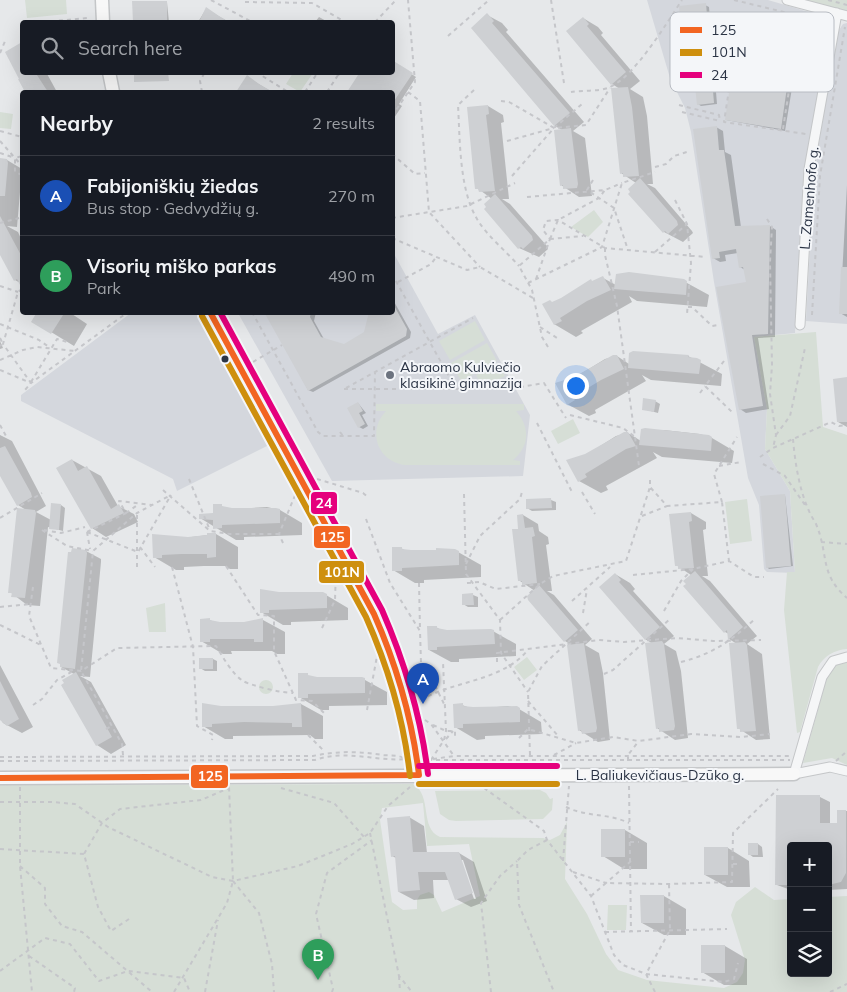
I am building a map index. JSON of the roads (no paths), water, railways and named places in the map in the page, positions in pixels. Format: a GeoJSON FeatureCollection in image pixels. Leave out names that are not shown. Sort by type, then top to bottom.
{"type":"FeatureCollection","features":[{"type":"Feature","properties":{"kind":"main road"},"geometry":{"type":"LineString","coordinates":[[102,0],[102,20]]}},
{"type":"Feature","properties":{"kind":"main road"},"geometry":{"type":"LineString","coordinates":[[110,75],[113,90]]}},
{"type":"Feature","properties":{"kind":"main road"},"geometry":{"type":"LineString","coordinates":[[212,315],[364,591],[380,625],[390,648],[409,708],[419,775]]}},
{"type":"Feature","properties":{"kind":"main road","name":"L. Baliukevičiaus-Dzūko g."},"geometry":{"type":"LineString","coordinates":[[0,778],[230,783],[419,775],[794,774]]}},
{"type":"Feature","properties":{"kind":"street"},"geometry":{"type":"LineString","coordinates":[[787,0],[833,12]]}},
{"type":"Feature","properties":{"kind":"street"},"geometry":{"type":"LineString","coordinates":[[834,12],[847,16]]}},
{"type":"Feature","properties":{"kind":"street","name":"L. Zamenhofo g."},"geometry":{"type":"LineString","coordinates":[[834,24],[837,13]]}},
{"type":"Feature","properties":{"kind":"street","name":"L. Zamenhofo g."},"geometry":{"type":"LineString","coordinates":[[800,325],[809,169],[823,92]]}},
{"type":"Feature","properties":{"kind":"street"},"geometry":{"type":"LineString","coordinates":[[847,657],[833,661],[826,669],[794,774],[833,767],[847,771]]}},
{"type":"Feature","properties":{"kind":"place","name":"Abraomo Kulviečio klasikinė gimnazija"},"geometry":{"type":"Point","coordinates":[390,375]}},
{"type":"Feature","properties":{"kind":"place","name":"Fabijoniškių žiedas"},"geometry":{"type":"Point","coordinates":[423,704]}},
{"type":"Feature","properties":{"kind":"place","name":"Visorių miško parkas"},"geometry":{"type":"Point","coordinates":[318,980]}}]}
